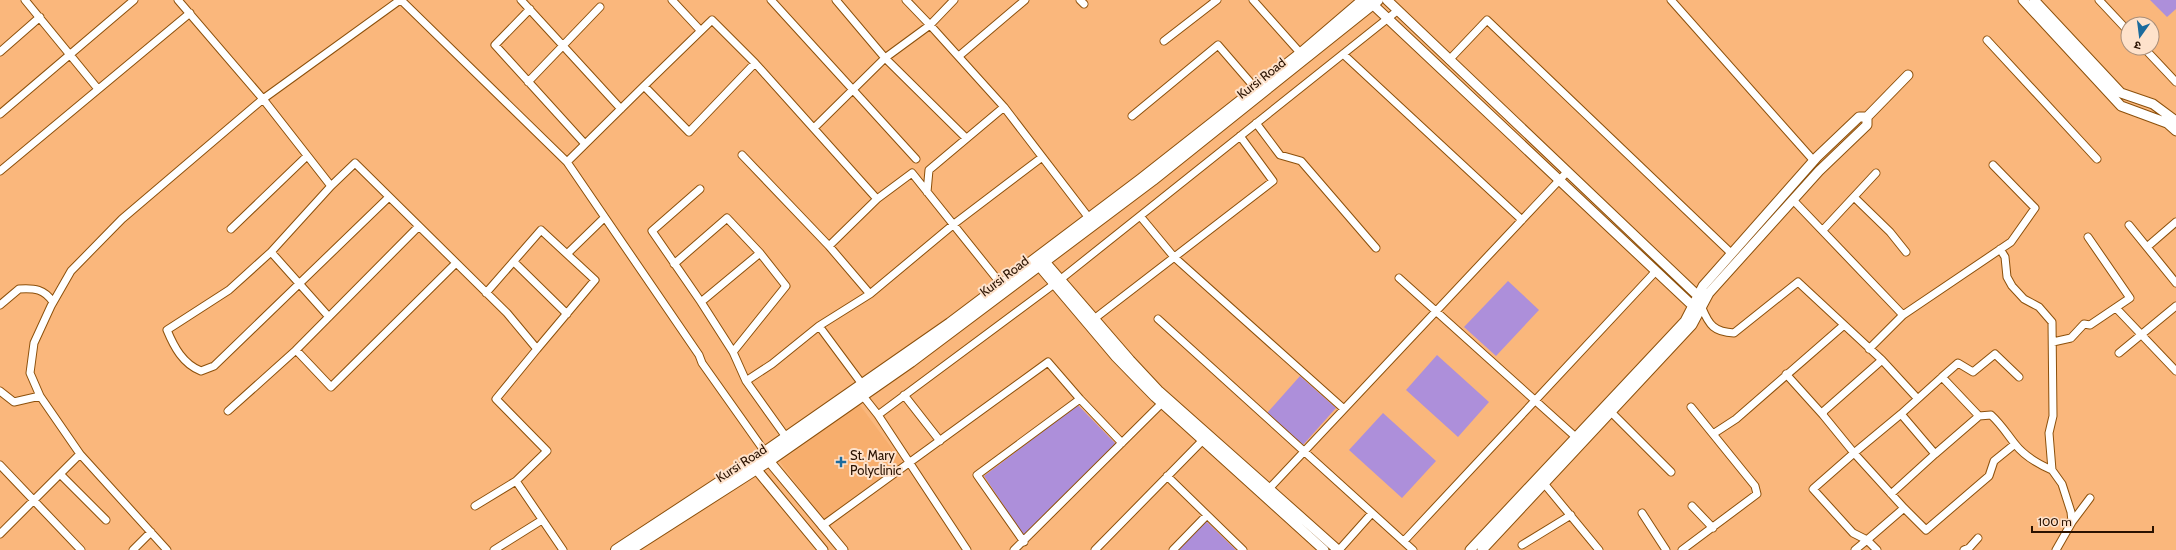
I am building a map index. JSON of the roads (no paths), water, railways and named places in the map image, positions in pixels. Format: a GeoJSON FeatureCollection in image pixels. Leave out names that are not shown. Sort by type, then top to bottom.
{"type":"FeatureCollection","features":[{"type":"Feature","properties":{"kind":"main road","name":"Kursi Road"},"geometry":{"type":"LineString","coordinates":[[671,518],[756,469],[786,437],[950,323],[1001,284],[1039,260],[1089,218],[1256,89],[1304,56],[1363,0]]}},
{"type":"Feature","properties":{"kind":"main road","name":"Kursi Road"},"geometry":{"type":"LineString","coordinates":[[616,550],[640,539],[756,458],[767,456],[863,396],[1373,2]]}},
{"type":"Feature","properties":{"kind":"main road","name":"Kursi Road"},"geometry":{"type":"LineString","coordinates":[[630,550],[640,539]]}},
{"type":"Feature","properties":{"kind":"street"},"geometry":{"type":"LineString","coordinates":[[25,0],[98,89]]}},
{"type":"Feature","properties":{"kind":"street"},"geometry":{"type":"LineString","coordinates":[[0,114],[134,0]]}},
{"type":"Feature","properties":{"kind":"street"},"geometry":{"type":"LineString","coordinates":[[178,0],[263,99],[331,186]]}},
{"type":"Feature","properties":{"kind":"street"},"geometry":{"type":"LineString","coordinates":[[168,550],[80,454],[40,396],[30,373],[34,342],[53,302],[71,271],[122,219],[263,99],[401,0],[567,162],[699,355],[702,363],[767,456],[822,526],[843,550]]}},
{"type":"Feature","properties":{"kind":"street"},"geometry":{"type":"LineString","coordinates":[[521,0],[621,109]]}},
{"type":"Feature","properties":{"kind":"street"},"geometry":{"type":"LineString","coordinates":[[672,0],[700,30]]}},
{"type":"Feature","properties":{"kind":"street"},"geometry":{"type":"LineString","coordinates":[[771,0],[854,89],[916,159]]}},
{"type":"Feature","properties":{"kind":"street"},"geometry":{"type":"LineString","coordinates":[[836,0],[885,58],[966,138]]}},
{"type":"Feature","properties":{"kind":"street"},"geometry":{"type":"LineString","coordinates":[[906,0],[959,56],[1004,107],[1089,218]]}},
{"type":"Feature","properties":{"kind":"street"},"geometry":{"type":"LineString","coordinates":[[814,128],[885,58],[930,25],[954,0]]}},
{"type":"Feature","properties":{"kind":"street"},"geometry":{"type":"LineString","coordinates":[[959,56],[1025,0]]}},
{"type":"Feature","properties":{"kind":"street"},"geometry":{"type":"LineString","coordinates":[[1164,41],[1216,0]]}},
{"type":"Feature","properties":{"kind":"street"},"geometry":{"type":"LineString","coordinates":[[1253,0],[1304,56]]}},
{"type":"Feature","properties":{"kind":"street"},"geometry":{"type":"LineString","coordinates":[[1388,0],[1397,11],[1697,296]]}},
{"type":"Feature","properties":{"kind":"street"},"geometry":{"type":"LineString","coordinates":[[1671,0],[1814,161]]}},
{"type":"Feature","properties":{"kind":"street"},"geometry":{"type":"LineString","coordinates":[[2023,0],[2120,106],[2167,123],[2176,131]]}},
{"type":"Feature","properties":{"kind":"street"},"geometry":{"type":"LineString","coordinates":[[2099,0],[2120,22]]}},
{"type":"Feature","properties":{"kind":"street"},"geometry":{"type":"LineString","coordinates":[[2036,1],[2121,93],[2153,104],[2176,121]]}},
{"type":"Feature","properties":{"kind":"street"},"geometry":{"type":"LineString","coordinates":[[1373,2],[1387,19],[1559,181],[1697,307],[1708,323],[1718,330],[1734,333],[1798,282],[1882,360],[1917,398]]}},
{"type":"Feature","properties":{"kind":"street"},"geometry":{"type":"LineString","coordinates":[[528,82],[600,7]]}},
{"type":"Feature","properties":{"kind":"street"},"geometry":{"type":"LineString","coordinates":[[530,9],[495,45],[585,144]]}},
{"type":"Feature","properties":{"kind":"street"},"geometry":{"type":"LineString","coordinates":[[878,415],[1058,281],[1397,11]]}},
{"type":"Feature","properties":{"kind":"street"},"geometry":{"type":"LineString","coordinates":[[0,171],[190,13]]}},
{"type":"Feature","properties":{"kind":"street"},"geometry":{"type":"LineString","coordinates":[[0,52],[40,17]]}},
{"type":"Feature","properties":{"kind":"street"},"geometry":{"type":"LineString","coordinates":[[567,162],[700,30],[712,20],[755,63],[877,199]]}},
{"type":"Feature","properties":{"kind":"street"},"geometry":{"type":"LineString","coordinates":[[1449,60],[1487,20],[1731,253]]}},
{"type":"Feature","properties":{"kind":"street"},"geometry":{"type":"LineString","coordinates":[[1987,40],[2097,159]]}},
{"type":"Feature","properties":{"kind":"street"},"geometry":{"type":"LineString","coordinates":[[1132,116],[1218,45],[1256,89]]}},
{"type":"Feature","properties":{"kind":"street"},"geometry":{"type":"LineString","coordinates":[[1344,54],[1522,220]]}},
{"type":"Feature","properties":{"kind":"street"},"geometry":{"type":"LineString","coordinates":[[2152,56],[2176,82]]}},
{"type":"Feature","properties":{"kind":"street"},"geometry":{"type":"LineString","coordinates":[[644,86],[689,132],[755,63]]}},
{"type":"Feature","properties":{"kind":"street"},"geometry":{"type":"LineString","coordinates":[[1579,440],[1611,412],[1692,325],[1697,307],[1697,296],[1703,286],[1731,253],[1814,161],[1859,118],[1867,117],[1908,75]]}},
{"type":"Feature","properties":{"kind":"street"},"geometry":{"type":"LineString","coordinates":[[927,192],[929,170],[1004,107]]}},
{"type":"Feature","properties":{"kind":"street"},"geometry":{"type":"LineString","coordinates":[[1482,550],[1541,481],[1819,170],[1867,125],[1867,117]]}},
{"type":"Feature","properties":{"kind":"street"},"geometry":{"type":"LineString","coordinates":[[1256,123],[1280,155],[1301,161],[1376,248]]}},
{"type":"Feature","properties":{"kind":"street"},"geometry":{"type":"LineString","coordinates":[[1094,319],[1273,181],[1240,136]]}},
{"type":"Feature","properties":{"kind":"street"},"geometry":{"type":"LineString","coordinates":[[742,155],[828,246],[870,294]]}},
{"type":"Feature","properties":{"kind":"street"},"geometry":{"type":"LineString","coordinates":[[231,229],[308,156]]}},
{"type":"Feature","properties":{"kind":"street"},"geometry":{"type":"LineString","coordinates":[[746,380],[772,364],[819,326],[870,294],[954,224],[1042,158]]}},
{"type":"Feature","properties":{"kind":"street"},"geometry":{"type":"LineString","coordinates":[[388,197],[214,366],[201,371],[192,368],[175,348],[167,330],[229,290],[271,252],[331,186],[354,164],[388,197],[418,227],[507,313],[537,349]]}},
{"type":"Feature","properties":{"kind":"street"},"geometry":{"type":"LineString","coordinates":[[1870,349],[1903,314],[2011,242],[2035,208],[1993,165]]}},
{"type":"Feature","properties":{"kind":"street"},"geometry":{"type":"LineString","coordinates":[[1266,492],[1568,172]]}},
{"type":"Feature","properties":{"kind":"street"},"geometry":{"type":"LineString","coordinates":[[1823,230],[1855,198],[1876,173]]}},
{"type":"Feature","properties":{"kind":"street"},"geometry":{"type":"LineString","coordinates":[[828,246],[877,199],[912,174],[954,224],[1001,284]]}},
{"type":"Feature","properties":{"kind":"street"},"geometry":{"type":"LineString","coordinates":[[700,189],[652,231],[701,302],[733,352],[746,380],[786,437]]}},
{"type":"Feature","properties":{"kind":"street"},"geometry":{"type":"LineString","coordinates":[[1855,198],[1890,232],[1906,252]]}},
{"type":"Feature","properties":{"kind":"street"},"geometry":{"type":"LineString","coordinates":[[1793,200],[1903,314]]}},
{"type":"Feature","properties":{"kind":"street"},"geometry":{"type":"LineString","coordinates":[[1140,216],[1174,258],[1344,409]]}},
{"type":"Feature","properties":{"kind":"street"},"geometry":{"type":"LineString","coordinates":[[567,254],[604,218]]}},
{"type":"Feature","properties":{"kind":"street"},"geometry":{"type":"LineString","coordinates":[[674,264],[727,218],[760,253],[786,286],[733,352]]}},
{"type":"Feature","properties":{"kind":"street"},"geometry":{"type":"LineString","coordinates":[[2147,247],[2176,222]]}},
{"type":"Feature","properties":{"kind":"street"},"geometry":{"type":"LineString","coordinates":[[2129,225],[2176,283]]}},
{"type":"Feature","properties":{"kind":"street"},"geometry":{"type":"LineString","coordinates":[[228,411],[296,350],[418,227]]}},
{"type":"Feature","properties":{"kind":"street"},"geometry":{"type":"LineString","coordinates":[[475,506],[516,481],[547,451],[496,399],[595,280],[541,230],[486,293]]}},
{"type":"Feature","properties":{"kind":"street"},"geometry":{"type":"LineString","coordinates":[[2052,342],[2071,338],[2084,324],[2090,325],[2130,298],[2088,237]]}},
{"type":"Feature","properties":{"kind":"street"},"geometry":{"type":"LineString","coordinates":[[2000,249],[2005,257],[2007,277],[2012,286],[2024,299],[2039,307],[2052,322],[2053,416],[2049,433],[2052,470],[2062,484],[2072,512],[2072,522]]}},
{"type":"Feature","properties":{"kind":"street"},"geometry":{"type":"LineString","coordinates":[[271,252],[329,317]]}},
{"type":"Feature","properties":{"kind":"street"},"geometry":{"type":"LineString","coordinates":[[701,302],[760,253]]}},
{"type":"Feature","properties":{"kind":"street"},"geometry":{"type":"LineString","coordinates":[[1039,260],[1158,390],[1206,437],[1266,492],[1324,550]]}},
{"type":"Feature","properties":{"kind":"street"},"geometry":{"type":"LineString","coordinates":[[514,262],[567,314]]}},
{"type":"Feature","properties":{"kind":"street"},"geometry":{"type":"LineString","coordinates":[[296,350],[331,387],[456,263]]}},
{"type":"Feature","properties":{"kind":"street"},"geometry":{"type":"LineString","coordinates":[[1404,542],[1656,271]]}},
{"type":"Feature","properties":{"kind":"street"},"geometry":{"type":"LineString","coordinates":[[1399,278],[1579,440]]}},
{"type":"Feature","properties":{"kind":"street"},"geometry":{"type":"LineString","coordinates":[[1058,281],[1116,357],[1162,403],[1206,437]]}},
{"type":"Feature","properties":{"kind":"street"},"geometry":{"type":"LineString","coordinates":[[0,305],[19,289],[33,288],[46,293],[53,302]]}},
{"type":"Feature","properties":{"kind":"street"},"geometry":{"type":"LineString","coordinates":[[2119,353],[2176,306]]}},
{"type":"Feature","properties":{"kind":"street"},"geometry":{"type":"LineString","coordinates":[[2116,308],[2176,371]]}},
{"type":"Feature","properties":{"kind":"street"},"geometry":{"type":"LineString","coordinates":[[1158,319],[1413,550]]}},
{"type":"Feature","properties":{"kind":"street"},"geometry":{"type":"LineString","coordinates":[[1713,434],[1736,419],[1844,325]]}},
{"type":"Feature","properties":{"kind":"street"},"geometry":{"type":"LineString","coordinates":[[819,326],[862,384]]}},
{"type":"Feature","properties":{"kind":"street"},"geometry":{"type":"LineString","coordinates":[[1877,550],[1867,540],[1853,533],[1813,489],[1958,363],[1973,372],[1995,354],[2019,377]]}},
{"type":"Feature","properties":{"kind":"street"},"geometry":{"type":"LineString","coordinates":[[1822,415],[1824,411],[1882,360]]}},
{"type":"Feature","properties":{"kind":"street"},"geometry":{"type":"LineString","coordinates":[[822,526],[1048,362],[1080,399],[1122,443]]}},
{"type":"Feature","properties":{"kind":"street"},"geometry":{"type":"LineString","coordinates":[[1786,374],[1891,494],[1926,530],[1989,476],[1994,461],[2015,444]]}},
{"type":"Feature","properties":{"kind":"street"},"geometry":{"type":"LineString","coordinates":[[1942,377],[1979,416]]}},
{"type":"Feature","properties":{"kind":"street"},"geometry":{"type":"LineString","coordinates":[[0,391],[14,402],[40,396]]}},
{"type":"Feature","properties":{"kind":"street"},"geometry":{"type":"LineString","coordinates":[[904,395],[940,441]]}},
{"type":"Feature","properties":{"kind":"street"},"geometry":{"type":"LineString","coordinates":[[863,396],[878,415],[967,550]]}},
{"type":"Feature","properties":{"kind":"street"},"geometry":{"type":"LineString","coordinates":[[1024,542],[977,475],[1080,399]]}},
{"type":"Feature","properties":{"kind":"street"},"geometry":{"type":"LineString","coordinates":[[1014,550],[1024,542],[1162,403]]}},
{"type":"Feature","properties":{"kind":"street"},"geometry":{"type":"LineString","coordinates":[[1682,550],[1757,494],[1754,486],[1691,407]]}},
{"type":"Feature","properties":{"kind":"street"},"geometry":{"type":"LineString","coordinates":[[1611,412],[1671,472]]}},
{"type":"Feature","properties":{"kind":"street"},"geometry":{"type":"LineString","coordinates":[[1901,414],[1935,454]]}},
{"type":"Feature","properties":{"kind":"street"},"geometry":{"type":"LineString","coordinates":[[1891,494],[1979,416],[1991,415],[2006,430],[2015,444],[2035,463],[2052,470]]}},
{"type":"Feature","properties":{"kind":"street"},"geometry":{"type":"LineString","coordinates":[[1095,550],[1206,437]]}},
{"type":"Feature","properties":{"kind":"street"},"geometry":{"type":"LineString","coordinates":[[0,534],[80,454]]}},
{"type":"Feature","properties":{"kind":"street"},"geometry":{"type":"LineString","coordinates":[[756,458],[756,469],[823,550]]}},
{"type":"Feature","properties":{"kind":"street"},"geometry":{"type":"LineString","coordinates":[[0,465],[81,550]]}},
{"type":"Feature","properties":{"kind":"street"},"geometry":{"type":"LineString","coordinates":[[60,474],[106,520]]}},
{"type":"Feature","properties":{"kind":"street"},"geometry":{"type":"LineString","coordinates":[[1167,476],[1243,550]]}},
{"type":"Feature","properties":{"kind":"street"},"geometry":{"type":"LineString","coordinates":[[516,481],[563,550]]}},
{"type":"Feature","properties":{"kind":"street"},"geometry":{"type":"LineString","coordinates":[[1541,481],[1599,550]]}},
{"type":"Feature","properties":{"kind":"street"},"geometry":{"type":"LineString","coordinates":[[1470,550],[1541,481]]}},
{"type":"Feature","properties":{"kind":"street"},"geometry":{"type":"LineString","coordinates":[[1266,492],[1338,550],[1372,513]]}},
{"type":"Feature","properties":{"kind":"street"},"geometry":{"type":"LineString","coordinates":[[2056,550],[2072,522],[2090,498]]}},
{"type":"Feature","properties":{"kind":"street"},"geometry":{"type":"LineString","coordinates":[[1692,506],[1713,528]]}},
{"type":"Feature","properties":{"kind":"street"},"geometry":{"type":"LineString","coordinates":[[1856,550],[1904,508]]}},
{"type":"Feature","properties":{"kind":"street"},"geometry":{"type":"LineString","coordinates":[[1642,513],[1666,550]]}},
{"type":"Feature","properties":{"kind":"street"},"geometry":{"type":"LineString","coordinates":[[1173,550],[1207,515]]}},
{"type":"Feature","properties":{"kind":"street"},"geometry":{"type":"LineString","coordinates":[[1522,545],[1553,525],[1571,516]]}},
{"type":"Feature","properties":{"kind":"street"},"geometry":{"type":"LineString","coordinates":[[494,550],[542,520]]}},
{"type":"Feature","properties":{"kind":"street"},"geometry":{"type":"LineString","coordinates":[[133,550],[151,532]]}},
{"type":"Feature","properties":{"kind":"street"},"geometry":{"type":"LineString","coordinates":[[1964,550],[1969,548],[1978,538]]}},
{"type":"Feature","properties":{"kind":"place","name":"St. Mary Polyclinic"},"geometry":{"type":"Point","coordinates":[841,462]}}]}
